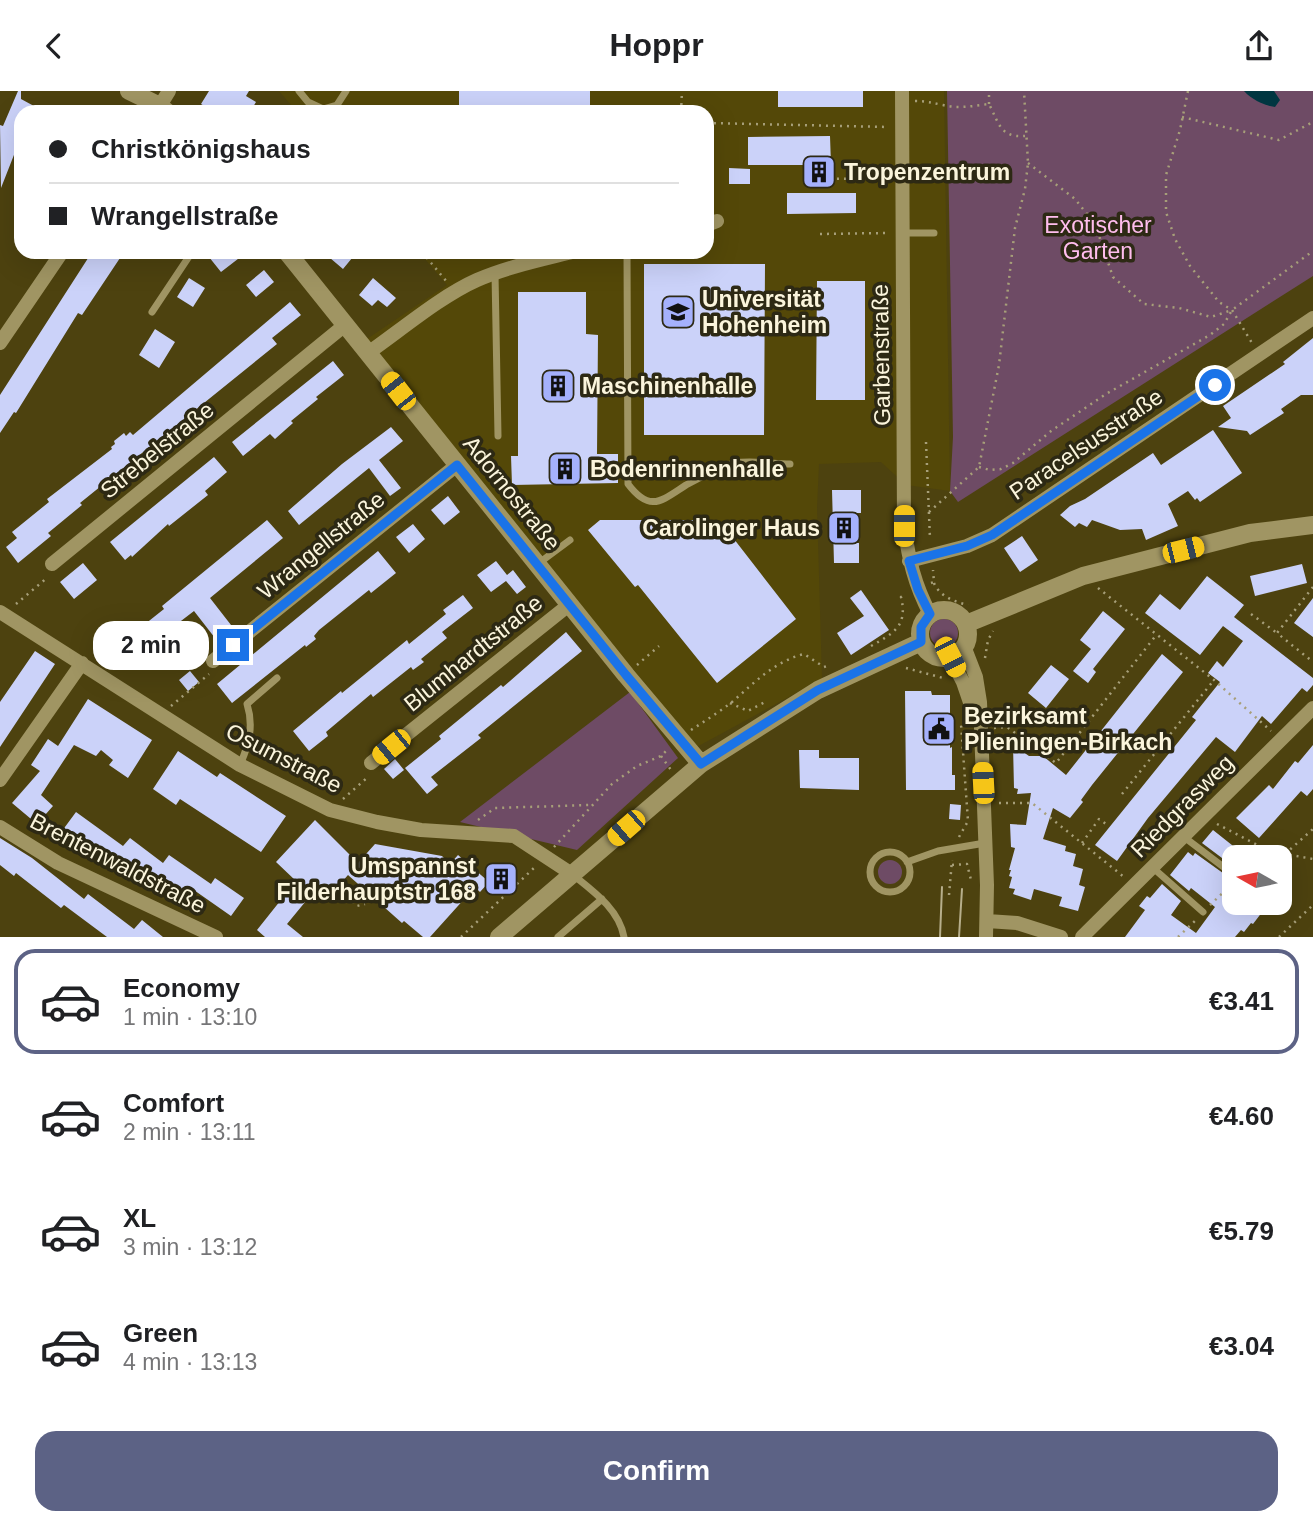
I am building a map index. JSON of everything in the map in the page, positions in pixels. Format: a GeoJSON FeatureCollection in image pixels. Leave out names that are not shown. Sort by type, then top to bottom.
{"type":"FeatureCollection","features":[{"type":"Feature","properties":{"kind":"main road"},"geometry":{"type":"LineString","coordinates":[[129,91],[163,105]]}},
{"type":"Feature","properties":{"kind":"main road","name":"Adornostraße"},"geometry":{"type":"LineString","coordinates":[[292,259],[626,675],[701,764]]}},
{"type":"Feature","properties":{"kind":"main road"},"geometry":{"type":"LineString","coordinates":[[966,624],[1083,576],[1251,533],[1313,525]]}},
{"type":"Feature","properties":{"kind":"main road"},"geometry":{"type":"LineString","coordinates":[[938,610],[954,612],[966,624],[967,639],[957,651],[936,656],[921,642],[921,627],[930,614],[938,610]]}},
{"type":"Feature","properties":{"kind":"main road"},"geometry":{"type":"LineString","coordinates":[[499,937],[701,764],[818,690],[921,642]]}},
{"type":"Feature","properties":{"kind":"street","name":"Garbenstraße"},"geometry":{"type":"LineString","coordinates":[[903,96],[904,526],[909,561],[918,590],[930,614]]}},
{"type":"Feature","properties":{"kind":"street"},"geometry":{"type":"LineString","coordinates":[[0,343],[57,259]]}},
{"type":"Feature","properties":{"kind":"street"},"geometry":{"type":"LineString","coordinates":[[368,353],[455,292],[522,259]]}},
{"type":"Feature","properties":{"kind":"street","name":"Paracelsusstraße"},"geometry":{"type":"LineString","coordinates":[[909,561],[967,546],[992,535],[1313,319]]}},
{"type":"Feature","properties":{"kind":"street","name":"Strebelstraße"},"geometry":{"type":"LineString","coordinates":[[52,564],[345,325]]}},
{"type":"Feature","properties":{"kind":"street","name":"Wrangellstraße"},"geometry":{"type":"LineString","coordinates":[[213,661],[457,465]]}},
{"type":"Feature","properties":{"kind":"street","name":"Blumhardtstraße"},"geometry":{"type":"LineString","coordinates":[[372,763],[569,604]]}},
{"type":"Feature","properties":{"kind":"street","name":"Osumstraße"},"geometry":{"type":"LineString","coordinates":[[2,613],[240,765],[330,810],[421,830],[514,836],[572,874]]}},
{"type":"Feature","properties":{"kind":"street"},"geometry":{"type":"LineString","coordinates":[[957,651],[963,682],[979,730],[986,843],[986,937]]}},
{"type":"Feature","properties":{"kind":"street"},"geometry":{"type":"LineString","coordinates":[[0,780],[82,663]]}},
{"type":"Feature","properties":{"kind":"street","name":"Riedgrasweg"},"geometry":{"type":"LineString","coordinates":[[1082,937],[1313,708]]}},
{"type":"Feature","properties":{"kind":"street","name":"Brentenwaldstraße"},"geometry":{"type":"LineString","coordinates":[[0,827],[58,863],[216,937]]}},
{"type":"Feature","properties":{"kind":"street"},"geometry":{"type":"LineString","coordinates":[[987,921],[1017,923],[1061,937]]}},
{"type":"Feature","properties":{"kind":"lane"},"geometry":{"type":"LineString","coordinates":[[299,91],[307,102],[314,105]]}},
{"type":"Feature","properties":{"kind":"lane"},"geometry":{"type":"LineString","coordinates":[[902,233],[934,233]]}},
{"type":"Feature","properties":{"kind":"lane"},"geometry":{"type":"LineString","coordinates":[[152,312],[187,259]]}},
{"type":"Feature","properties":{"kind":"lane"},"geometry":{"type":"LineString","coordinates":[[626,259],[628,484],[637,496],[645,501],[666,500],[686,485],[735,463],[790,464]]}},
{"type":"Feature","properties":{"kind":"lane"},"geometry":{"type":"LineString","coordinates":[[495,273],[498,436]]}},
{"type":"Feature","properties":{"kind":"lane"},"geometry":{"type":"LineString","coordinates":[[539,564],[570,540]]}},
{"type":"Feature","properties":{"kind":"lane"},"geometry":{"type":"LineString","coordinates":[[240,765],[251,734],[251,717],[247,704],[277,678]]}},
{"type":"Feature","properties":{"kind":"lane"},"geometry":{"type":"LineString","coordinates":[[1184,837],[1222,866]]}},
{"type":"Feature","properties":{"kind":"lane"},"geometry":{"type":"LineString","coordinates":[[907,862],[953,848],[986,843]]}},
{"type":"Feature","properties":{"kind":"lane"},"geometry":{"type":"LineString","coordinates":[[896,853],[907,862],[909,876],[900,890],[886,892],[878,889],[872,881],[870,868],[881,854],[896,853]]}},
{"type":"Feature","properties":{"kind":"lane"},"geometry":{"type":"LineString","coordinates":[[1152,867],[1203,912]]}},
{"type":"Feature","properties":{"kind":"lane"},"geometry":{"type":"LineString","coordinates":[[572,874],[603,899],[617,918],[624,937]]}},
{"type":"Feature","properties":{"kind":"lane"},"geometry":{"type":"LineString","coordinates":[[558,937],[603,899]]}},
{"type":"Feature","properties":{"kind":"path"},"geometry":{"type":"LineString","coordinates":[[989,91],[989,104],[1004,132],[1013,137],[1025,136]]}},
{"type":"Feature","properties":{"kind":"path"},"geometry":{"type":"LineString","coordinates":[[927,513],[979,467],[999,365],[1015,228],[1025,189],[1028,163],[1024,91]]}},
{"type":"Feature","properties":{"kind":"path"},"geometry":{"type":"LineString","coordinates":[[1188,91],[1167,175],[1164,197],[1166,212],[1175,239],[1190,266],[1219,302],[1232,310],[1259,355]]}},
{"type":"Feature","properties":{"kind":"path"},"geometry":{"type":"LineString","coordinates":[[903,96],[944,106],[989,104]]}},
{"type":"Feature","properties":{"kind":"path"},"geometry":{"type":"LineString","coordinates":[[1182,117],[1279,140],[1313,122]]}},
{"type":"Feature","properties":{"kind":"path"},"geometry":{"type":"LineString","coordinates":[[714,123],[902,127]]}},
{"type":"Feature","properties":{"kind":"path"},"geometry":{"type":"LineString","coordinates":[[1028,163],[1075,199],[1095,224],[1113,277],[1144,304],[1179,308],[1211,317],[1232,310],[1313,251]]}},
{"type":"Feature","properties":{"kind":"path"},"geometry":{"type":"LineString","coordinates":[[824,179],[903,177]]}},
{"type":"Feature","properties":{"kind":"path"},"geometry":{"type":"LineString","coordinates":[[820,234],[902,233]]}},
{"type":"Feature","properties":{"kind":"path"},"geometry":{"type":"LineString","coordinates":[[428,259],[455,292]]}},
{"type":"Feature","properties":{"kind":"path"},"geometry":{"type":"LineString","coordinates":[[979,467],[1002,469],[1013,463],[1051,431],[1106,394],[1210,335],[1223,324],[1232,310]]}},
{"type":"Feature","properties":{"kind":"path"},"geometry":{"type":"LineString","coordinates":[[918,590],[934,582],[927,513],[926,442]]}},
{"type":"Feature","properties":{"kind":"path"},"geometry":{"type":"LineString","coordinates":[[2,613],[48,576],[52,564]]}},
{"type":"Feature","properties":{"kind":"path"},"geometry":{"type":"LineString","coordinates":[[1083,576],[1214,680],[1281,740]]}},
{"type":"Feature","properties":{"kind":"path"},"geometry":{"type":"LineString","coordinates":[[1277,633],[1313,587]]}},
{"type":"Feature","properties":{"kind":"path"},"geometry":{"type":"LineString","coordinates":[[890,635],[903,618],[901,597]]}},
{"type":"Feature","properties":{"kind":"path"},"geometry":{"type":"LineString","coordinates":[[1251,614],[1313,662]]}},
{"type":"Feature","properties":{"kind":"path"},"geometry":{"type":"LineString","coordinates":[[979,730],[1007,727],[1056,763],[1157,634]]}},
{"type":"Feature","properties":{"kind":"path"},"geometry":{"type":"LineString","coordinates":[[626,675],[659,646]]}},
{"type":"Feature","properties":{"kind":"path"},"geometry":{"type":"LineString","coordinates":[[461,937],[546,856],[612,784],[637,766],[661,755],[768,671],[793,657],[804,654],[824,667],[836,663]]}},
{"type":"Feature","properties":{"kind":"path"},"geometry":{"type":"LineString","coordinates":[[161,714],[208,677],[213,661]]}},
{"type":"Feature","properties":{"kind":"path"},"geometry":{"type":"LineString","coordinates":[[905,667],[941,676],[947,681]]}},
{"type":"Feature","properties":{"kind":"path"},"geometry":{"type":"LineString","coordinates":[[1122,794],[1214,680]]}},
{"type":"Feature","properties":{"kind":"path"},"geometry":{"type":"LineString","coordinates":[[730,703],[748,711]]}},
{"type":"Feature","properties":{"kind":"path"},"geometry":{"type":"LineString","coordinates":[[949,895],[953,848],[968,821],[961,723]]}},
{"type":"Feature","properties":{"kind":"path"},"geometry":{"type":"LineString","coordinates":[[330,810],[370,776],[372,763]]}},
{"type":"Feature","properties":{"kind":"path"},"geometry":{"type":"LineString","coordinates":[[984,803],[1032,803],[1135,885]]}},
{"type":"Feature","properties":{"kind":"path"},"geometry":{"type":"LineString","coordinates":[[459,833],[495,808],[590,805]]}},
{"type":"Feature","properties":{"kind":"path"},"geometry":{"type":"LineString","coordinates":[[1203,817],[1257,845]]}},
{"type":"Feature","properties":{"kind":"path"},"geometry":{"type":"LineString","coordinates":[[1082,843],[1099,819],[1109,826]]}},
{"type":"Feature","properties":{"kind":"path"},"geometry":{"type":"LineString","coordinates":[[1292,848],[1313,829]]}},
{"type":"Feature","properties":{"kind":"path"},"geometry":{"type":"LineString","coordinates":[[1292,855],[1313,859]]}},
{"type":"Feature","properties":{"kind":"path"},"geometry":{"type":"LineString","coordinates":[[952,865],[967,864],[972,886],[987,885]]}},
{"type":"Feature","properties":{"kind":"path"},"geometry":{"type":"LineString","coordinates":[[343,891],[357,906],[365,904]]}},
{"type":"Feature","properties":{"kind":"path"},"geometry":{"type":"LineString","coordinates":[[1279,937],[1313,905]]}},
{"type":"Feature","properties":{"kind":"shaded area","name":"Universität Hohenheim"},"geometry":{"type":"Polygon","coordinates":[[[279,91],[944,91],[950,491],[906,485],[881,462],[819,464],[817,508],[822,679],[693,749],[367,339],[447,285],[425,259],[714,259],[714,105],[291,105],[279,91]]]}},
{"type":"Feature","properties":{"kind":"green space","name":"Exotischer Garten"},"geometry":{"type":"Polygon","coordinates":[[[947,91],[1313,91],[1313,276],[958,502],[950,491],[953,437],[947,91]]]}},
{"type":"Feature","properties":{"kind":"green space"},"geometry":{"type":"Polygon","coordinates":[[[944,619],[954,623],[958,633],[954,643],[944,647],[934,643],[930,633],[934,623],[944,619]]]}},
{"type":"Feature","properties":{"kind":"green space"},"geometry":{"type":"Polygon","coordinates":[[[630,692],[678,758],[577,850],[460,822],[630,692]]]}},
{"type":"Feature","properties":{"kind":"green space"},"geometry":{"type":"Polygon","coordinates":[[[890,860],[899,863],[902,872],[899,881],[890,884],[881,881],[878,872],[881,863],[890,860]]]}},
{"type":"Feature","properties":{"kind":"water"},"geometry":{"type":"Polygon","coordinates":[[[1244,91],[1274,91],[1280,100],[1275,107],[1271,106],[1254,99],[1244,91]]]}},
{"type":"Feature","properties":{"kind":"building"},"geometry":{"type":"Polygon","coordinates":[[[18,91],[21,91],[21,99],[32,105],[14,105],[14,155],[1,188],[0,125],[3,126],[18,91]]]}},
{"type":"Feature","properties":{"kind":"building"},"geometry":{"type":"Polygon","coordinates":[[[209,91],[249,91],[246,96],[256,102],[254,105],[201,104],[209,91]]]}},
{"type":"Feature","properties":{"kind":"building"},"geometry":{"type":"Polygon","coordinates":[[[459,91],[590,91],[590,105],[459,105],[459,91]]]}},
{"type":"Feature","properties":{"kind":"building"},"geometry":{"type":"Polygon","coordinates":[[[778,91],[863,91],[863,107],[778,107],[778,91]]]}},
{"type":"Feature","properties":{"kind":"building"},"geometry":{"type":"Polygon","coordinates":[[[830,136],[831,165],[748,165],[748,137],[830,136]]]}},
{"type":"Feature","properties":{"kind":"building"},"geometry":{"type":"Polygon","coordinates":[[[729,168],[750,169],[750,184],[729,184],[729,168]]]}},
{"type":"Feature","properties":{"kind":"building"},"geometry":{"type":"Polygon","coordinates":[[[787,193],[856,193],[856,213],[787,214],[787,193]]]}},
{"type":"Feature","properties":{"kind":"building"},"geometry":{"type":"Polygon","coordinates":[[[87,259],[119,259],[82,315],[78,313],[16,413],[14,412],[0,433],[0,395],[87,259]]]}},
{"type":"Feature","properties":{"kind":"building"},"geometry":{"type":"Polygon","coordinates":[[[211,259],[238,259],[221,272],[211,259]]]}},
{"type":"Feature","properties":{"kind":"building"},"geometry":{"type":"Polygon","coordinates":[[[331,259],[351,259],[343,269],[331,259]]]}},
{"type":"Feature","properties":{"kind":"building"},"geometry":{"type":"Polygon","coordinates":[[[644,264],[765,264],[764,435],[644,435],[644,264]]]}},
{"type":"Feature","properties":{"kind":"building"},"geometry":{"type":"Polygon","coordinates":[[[264,270],[274,282],[256,297],[246,285],[264,270]]]}},
{"type":"Feature","properties":{"kind":"building"},"geometry":{"type":"Polygon","coordinates":[[[189,278],[205,288],[193,307],[177,297],[189,278]]]}},
{"type":"Feature","properties":{"kind":"building"},"geometry":{"type":"Polygon","coordinates":[[[373,278],[396,298],[387,307],[378,300],[372,306],[359,295],[373,278]]]}},
{"type":"Feature","properties":{"kind":"building"},"geometry":{"type":"Polygon","coordinates":[[[817,281],[865,281],[865,400],[816,400],[817,281]]]}},
{"type":"Feature","properties":{"kind":"building"},"geometry":{"type":"Polygon","coordinates":[[[518,292],[586,292],[586,334],[598,335],[597,454],[618,454],[618,483],[512,485],[511,456],[518,456],[518,292]]]}},
{"type":"Feature","properties":{"kind":"building"},"geometry":{"type":"Polygon","coordinates":[[[290,302],[301,315],[272,338],[277,344],[80,503],[82,505],[48,533],[51,536],[18,563],[6,547],[17,538],[12,532],[49,502],[47,499],[112,449],[114,441],[124,433],[126,436],[130,432],[133,435],[290,302]]]}},
{"type":"Feature","properties":{"kind":"building"},"geometry":{"type":"Polygon","coordinates":[[[155,329],[175,342],[159,368],[139,355],[155,329]]]}},
{"type":"Feature","properties":{"kind":"building"},"geometry":{"type":"Polygon","coordinates":[[[1313,338],[1313,395],[1301,395],[1281,409],[1284,413],[1250,435],[1247,431],[1218,427],[1231,418],[1223,406],[1285,364],[1283,362],[1313,338]]]}},
{"type":"Feature","properties":{"kind":"building"},"geometry":{"type":"Polygon","coordinates":[[[333,361],[344,375],[316,397],[318,399],[291,421],[293,423],[275,439],[270,434],[243,456],[232,442],[333,361]]]}},
{"type":"Feature","properties":{"kind":"building"},"geometry":{"type":"Polygon","coordinates":[[[391,427],[403,441],[379,460],[401,488],[390,496],[369,468],[299,525],[288,511],[342,464],[391,427]]]}},
{"type":"Feature","properties":{"kind":"building"},"geometry":{"type":"Polygon","coordinates":[[[1213,430],[1242,473],[1200,502],[1188,491],[1168,504],[1178,526],[1146,540],[1142,529],[1120,530],[1092,520],[1087,527],[1079,523],[1075,527],[1060,515],[1153,453],[1161,465],[1213,430]]]}},
{"type":"Feature","properties":{"kind":"building"},"geometry":{"type":"Polygon","coordinates":[[[214,457],[227,472],[205,491],[208,495],[125,560],[110,542],[214,457]]]}},
{"type":"Feature","properties":{"kind":"building","name":"Carolinger Haus"},"geometry":{"type":"Polygon","coordinates":[[[832,490],[861,490],[861,513],[855,513],[855,543],[859,543],[859,563],[834,563],[832,490]]]}},
{"type":"Feature","properties":{"kind":"building"},"geometry":{"type":"Polygon","coordinates":[[[448,496],[460,512],[444,525],[431,510],[448,496]]]}},
{"type":"Feature","properties":{"kind":"building"},"geometry":{"type":"Polygon","coordinates":[[[267,520],[283,538],[210,598],[231,625],[215,638],[194,611],[147,647],[135,632],[164,609],[162,606],[267,520]]]}},
{"type":"Feature","properties":{"kind":"building"},"geometry":{"type":"Polygon","coordinates":[[[600,520],[701,520],[716,539],[727,530],[796,619],[717,683],[638,585],[635,587],[588,530],[600,520]]]}},
{"type":"Feature","properties":{"kind":"building"},"geometry":{"type":"Polygon","coordinates":[[[413,524],[425,539],[409,553],[396,537],[413,524]]]}},
{"type":"Feature","properties":{"kind":"building"},"geometry":{"type":"Polygon","coordinates":[[[1022,536],[1038,560],[1020,572],[1004,548],[1022,536]]]}},
{"type":"Feature","properties":{"kind":"building"},"geometry":{"type":"Polygon","coordinates":[[[378,551],[396,573],[371,593],[369,590],[319,630],[314,636],[316,639],[232,703],[217,684],[378,551]]]}},
{"type":"Feature","properties":{"kind":"building"},"geometry":{"type":"Polygon","coordinates":[[[496,561],[507,575],[513,570],[526,587],[517,594],[506,581],[491,592],[477,575],[496,561]]]}},
{"type":"Feature","properties":{"kind":"building"},"geometry":{"type":"Polygon","coordinates":[[[83,563],[97,580],[74,599],[60,582],[83,563]]]}},
{"type":"Feature","properties":{"kind":"building"},"geometry":{"type":"Polygon","coordinates":[[[1302,564],[1307,583],[1255,596],[1250,576],[1302,564]]]}},
{"type":"Feature","properties":{"kind":"building"},"geometry":{"type":"Polygon","coordinates":[[[1207,576],[1244,605],[1234,617],[1313,678],[1313,685],[1307,692],[1302,688],[1271,724],[1262,716],[1235,752],[1216,737],[1148,818],[1117,861],[1095,845],[1196,720],[1192,717],[1220,682],[1208,673],[1217,661],[1223,667],[1243,641],[1223,626],[1200,655],[1145,613],[1160,594],[1180,610],[1207,576]]]}},
{"type":"Feature","properties":{"kind":"building"},"geometry":{"type":"Polygon","coordinates":[[[861,590],[889,630],[851,655],[837,633],[864,616],[850,598],[861,590]]]}},
{"type":"Feature","properties":{"kind":"building"},"geometry":{"type":"Polygon","coordinates":[[[463,595],[473,608],[442,632],[447,638],[421,659],[424,662],[413,670],[411,667],[373,697],[371,694],[326,732],[328,736],[309,751],[293,731],[407,640],[409,644],[446,614],[443,610],[463,595]]]}},
{"type":"Feature","properties":{"kind":"building"},"geometry":{"type":"Polygon","coordinates":[[[1313,598],[1313,637],[1294,623],[1313,598]]]}},
{"type":"Feature","properties":{"kind":"building"},"geometry":{"type":"Polygon","coordinates":[[[1103,611],[1125,629],[1093,669],[1096,672],[1088,683],[1073,671],[1091,649],[1080,640],[1103,611]]]}},
{"type":"Feature","properties":{"kind":"building"},"geometry":{"type":"Polygon","coordinates":[[[566,632],[582,651],[478,735],[481,738],[431,777],[438,785],[427,794],[405,768],[441,739],[439,736],[501,685],[503,687],[566,632]]]}},
{"type":"Feature","properties":{"kind":"building"},"geometry":{"type":"Polygon","coordinates":[[[35,651],[55,664],[0,747],[0,702],[35,651]]]}},
{"type":"Feature","properties":{"kind":"building"},"geometry":{"type":"Polygon","coordinates":[[[1162,654],[1183,672],[1092,785],[1070,818],[1053,808],[1043,839],[1066,846],[1065,851],[1076,854],[1073,866],[1083,869],[1079,885],[1085,887],[1078,911],[1059,906],[1062,897],[1034,889],[1031,900],[1013,894],[1015,889],[1009,888],[1012,877],[1009,876],[1009,870],[1015,848],[1011,847],[1010,824],[1026,825],[1031,793],[1017,794],[1018,789],[1014,788],[1013,745],[1029,756],[1043,756],[1066,775],[1162,654]]]}},
{"type":"Feature","properties":{"kind":"building"},"geometry":{"type":"Polygon","coordinates":[[[1051,665],[1069,679],[1046,708],[1028,693],[1051,665]]]}},
{"type":"Feature","properties":{"kind":"building"},"geometry":{"type":"Polygon","coordinates":[[[190,671],[199,682],[188,691],[179,680],[190,671]]]}},
{"type":"Feature","properties":{"kind":"building"},"geometry":{"type":"Polygon","coordinates":[[[905,691],[931,691],[932,695],[950,695],[950,748],[952,747],[955,790],[906,790],[905,691]]]}},
{"type":"Feature","properties":{"kind":"building"},"geometry":{"type":"Polygon","coordinates":[[[88,699],[152,740],[128,778],[109,765],[113,760],[101,750],[96,756],[74,745],[41,795],[53,806],[37,824],[12,803],[40,771],[31,765],[48,739],[58,746],[88,699]]]}},
{"type":"Feature","properties":{"kind":"building"},"geometry":{"type":"Polygon","coordinates":[[[1313,745],[1313,789],[1307,796],[1301,791],[1259,838],[1236,818],[1269,785],[1273,789],[1295,761],[1298,763],[1313,745]]]}},
{"type":"Feature","properties":{"kind":"building"},"geometry":{"type":"Polygon","coordinates":[[[799,750],[819,750],[819,758],[859,758],[859,790],[800,788],[799,750]]]}},
{"type":"Feature","properties":{"kind":"building"},"geometry":{"type":"Polygon","coordinates":[[[178,751],[217,777],[220,773],[286,816],[261,852],[180,799],[176,805],[153,789],[178,751]]]}},
{"type":"Feature","properties":{"kind":"building"},"geometry":{"type":"Polygon","coordinates":[[[395,759],[404,770],[393,779],[384,769],[395,759]]]}},
{"type":"Feature","properties":{"kind":"building"},"geometry":{"type":"Polygon","coordinates":[[[950,804],[961,805],[960,820],[949,819],[950,804]]]}},
{"type":"Feature","properties":{"kind":"building"},"geometry":{"type":"Polygon","coordinates":[[[76,812],[123,846],[130,838],[163,863],[169,855],[211,884],[215,878],[244,898],[231,916],[191,888],[186,895],[155,874],[150,882],[102,847],[96,856],[62,831],[76,812]]]}},
{"type":"Feature","properties":{"kind":"building"},"geometry":{"type":"Polygon","coordinates":[[[315,820],[358,863],[375,844],[442,856],[450,864],[458,855],[489,882],[480,892],[475,887],[430,937],[423,937],[404,921],[402,923],[348,875],[326,900],[315,890],[287,924],[303,937],[265,937],[257,930],[296,881],[276,862],[315,820]]]}},
{"type":"Feature","properties":{"kind":"building"},"geometry":{"type":"Polygon","coordinates":[[[1213,830],[1232,845],[1222,845],[1222,858],[1202,843],[1213,830]]]}},
{"type":"Feature","properties":{"kind":"building"},"geometry":{"type":"Polygon","coordinates":[[[0,838],[32,858],[84,899],[88,894],[134,929],[142,920],[163,937],[107,937],[64,905],[61,908],[16,873],[14,876],[0,865],[0,838]]]}},
{"type":"Feature","properties":{"kind":"building"},"geometry":{"type":"Polygon","coordinates":[[[1188,852],[1193,856],[1195,853],[1222,872],[1222,915],[1260,915],[1244,932],[1241,930],[1235,937],[1125,937],[1145,910],[1139,906],[1162,884],[1181,901],[1171,915],[1196,933],[1215,907],[1170,875],[1188,852]]]}},
{"type":"Feature","properties":{"kind":"tram line"},"geometry":{"type":"LineString","coordinates":[[940,937],[942,887]]}},
{"type":"Feature","properties":{"kind":"tram line"},"geometry":{"type":"LineString","coordinates":[[959,937],[962,889]]}},
{"type":"Feature","properties":{"kind":"place","name":"Tropenzentrum"},"geometry":{"type":"Point","coordinates":[819,172]}},
{"type":"Feature","properties":{"kind":"place","name":"Universität Hohenheim"},"geometry":{"type":"Point","coordinates":[678,312]}},
{"type":"Feature","properties":{"kind":"place","name":"Maschinenhalle"},"geometry":{"type":"Point","coordinates":[558,386]}},
{"type":"Feature","properties":{"kind":"place","name":"Bodenrinnenhalle"},"geometry":{"type":"Point","coordinates":[565,469]}},
{"type":"Feature","properties":{"kind":"place","name":"Carolinger Haus"},"geometry":{"type":"Point","coordinates":[844,528]}},
{"type":"Feature","properties":{"kind":"place","name":"Bezirksamt Plieningen‐Birkach"},"geometry":{"type":"Point","coordinates":[939,729]}},
{"type":"Feature","properties":{"kind":"place","name":"Umspannst Filderhauptstr 168"},"geometry":{"type":"Point","coordinates":[501,879]}},
{"type":"Feature","properties":{"kind":"route"},"geometry":{"type":"LineString","coordinates":[[233,645],[457,465],[701,764],[832,682],[921,642],[921,627],[930,614],[918,590],[909,561],[967,546],[992,535],[1215,385]]}}]}
